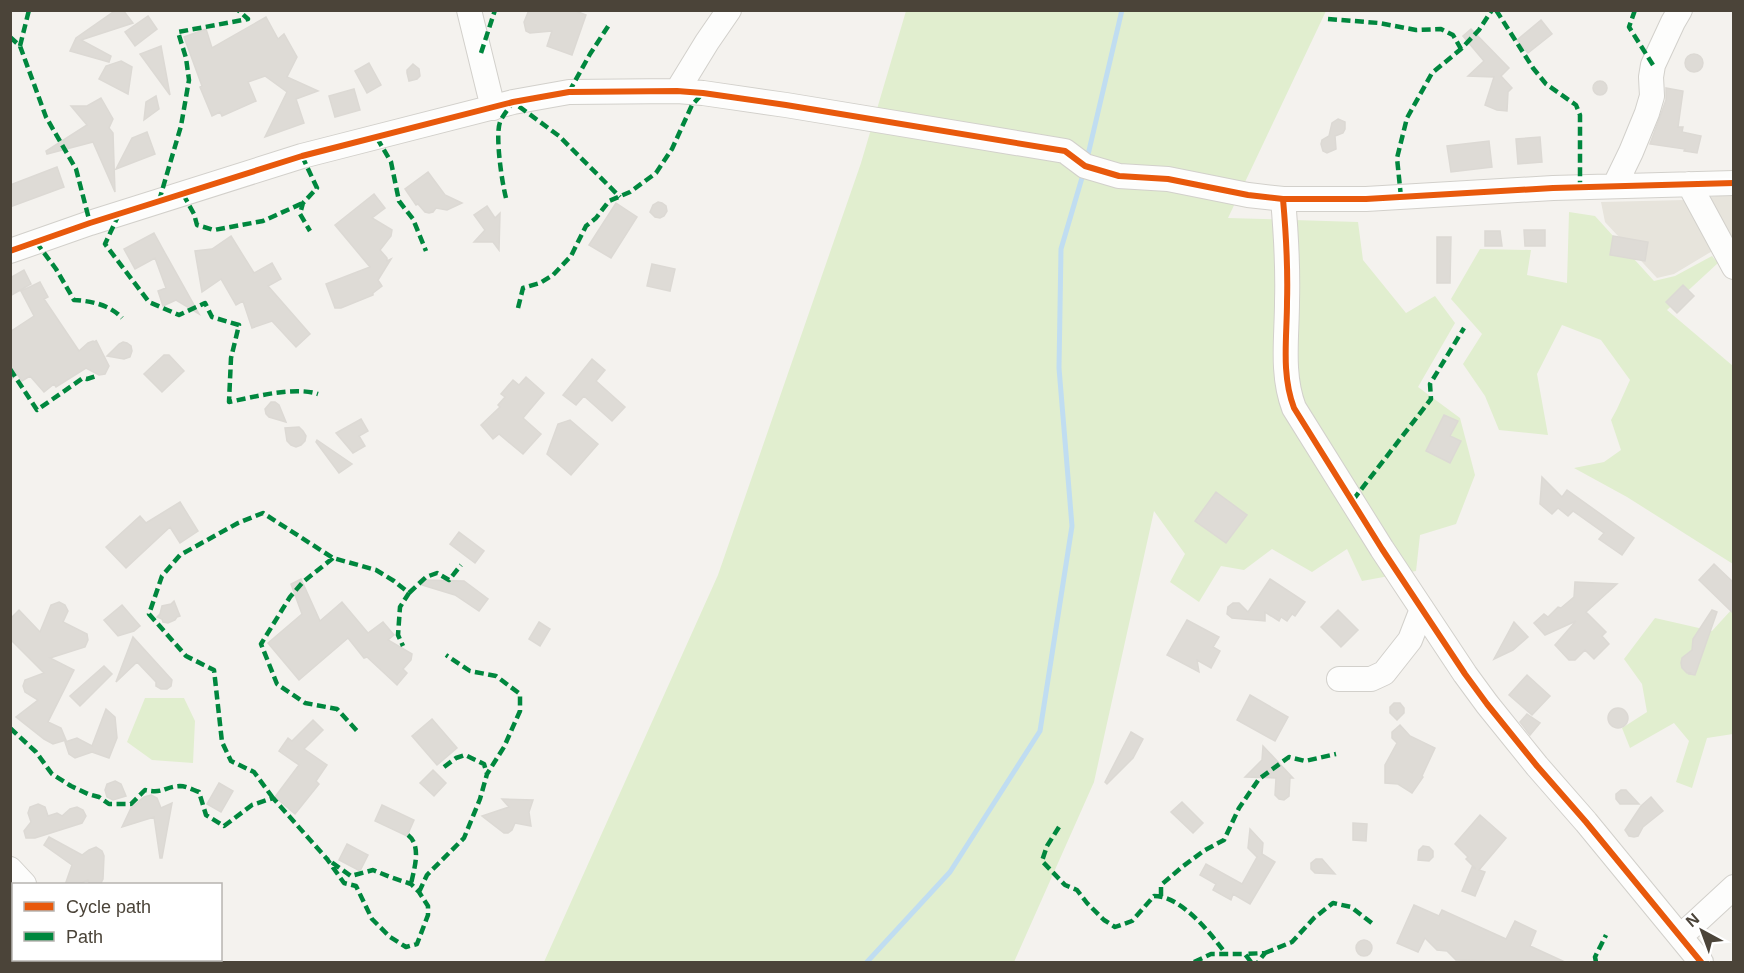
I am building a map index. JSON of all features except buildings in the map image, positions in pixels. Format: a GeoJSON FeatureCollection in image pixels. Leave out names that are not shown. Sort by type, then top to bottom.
{"type":"FeatureCollection","features":[{"type":"Feature","properties":{"kind":"street"},"geometry":{"type":"LineString","coordinates":[[469,10],[493,108]]}},
{"type":"Feature","properties":{"kind":"street"},"geometry":{"type":"LineString","coordinates":[[677,91],[729,10]]}},
{"type":"Feature","properties":{"kind":"street"},"geometry":{"type":"LineString","coordinates":[[1615,185],[1647,114],[1652,96],[1653,65],[1680,10]]}},
{"type":"Feature","properties":{"kind":"street"},"geometry":{"type":"LineString","coordinates":[[10,251],[90,223],[302,156],[513,102],[569,92],[677,91],[786,105],[1033,145],[1065,152],[1085,166],[1119,176],[1168,179],[1248,195],[1283,199],[1366,199],[1615,185],[1734,183]]}},
{"type":"Feature","properties":{"kind":"street"},"geometry":{"type":"LineString","coordinates":[[1689,184],[1734,267]]}},
{"type":"Feature","properties":{"kind":"street"},"geometry":{"type":"LineString","coordinates":[[1283,199],[1287,235],[1285,346],[1287,382],[1290,398],[1301,419],[1382,549],[1465,674],[1513,737],[1681,936],[1701,963]]}},
{"type":"Feature","properties":{"kind":"street"},"geometry":{"type":"LineString","coordinates":[[1339,679],[1371,679],[1384,673],[1410,640],[1422,609]]}},
{"type":"Feature","properties":{"kind":"street"},"geometry":{"type":"LineString","coordinates":[[10,869],[22,883]]}},
{"type":"Feature","properties":{"kind":"street"},"geometry":{"type":"LineString","coordinates":[[1681,936],[1734,887]]}},
{"type":"Feature","properties":{"kind":"shaded area"},"geometry":{"type":"Polygon","coordinates":[[[1733,194],[1733,242],[1724,244],[1674,274],[1657,278],[1605,222],[1601,202],[1684,200],[1733,194]]]}},
{"type":"Feature","properties":{"kind":"green space"},"geometry":{"type":"Polygon","coordinates":[[[906,11],[1326,11],[1228,218],[1358,222],[1363,260],[1406,313],[1435,296],[1455,323],[1418,387],[1460,418],[1475,475],[1456,524],[1420,535],[1416,571],[1362,581],[1347,549],[1312,572],[1272,549],[1244,570],[1221,566],[1199,602],[1170,582],[1185,554],[1154,511],[1094,782],[1014,962],[544,962],[718,575],[861,163],[906,11]]]}},
{"type":"Feature","properties":{"kind":"green space"},"geometry":{"type":"Polygon","coordinates":[[[1569,212],[1595,216],[1654,281],[1675,276],[1712,256],[1718,263],[1667,310],[1733,366],[1733,564],[1627,497],[1574,468],[1604,462],[1621,450],[1611,420],[1630,380],[1601,340],[1562,325],[1537,374],[1548,435],[1499,430],[1485,396],[1463,364],[1482,334],[1451,299],[1480,249],[1531,250],[1527,275],[1567,283],[1569,212]]]}},
{"type":"Feature","properties":{"kind":"green space"},"geometry":{"type":"Polygon","coordinates":[[[1733,608],[1733,734],[1707,738],[1692,788],[1676,782],[1689,741],[1674,723],[1630,748],[1622,728],[1647,712],[1642,684],[1624,659],[1655,618],[1712,631],[1733,608]]]}},
{"type":"Feature","properties":{"kind":"green space"},"geometry":{"type":"Polygon","coordinates":[[[145,698],[184,698],[195,721],[193,763],[152,760],[127,742],[145,698]]]}},
{"type":"Feature","properties":{"kind":"waterway"},"geometry":{"type":"LineString","coordinates":[[1087,159],[1122,10]]}},
{"type":"Feature","properties":{"kind":"waterway"},"geometry":{"type":"LineString","coordinates":[[867,962],[950,872],[1040,731],[1072,526],[1059,368],[1061,249],[1084,171]]}},
{"type":"Feature","properties":{"kind":"marked path"},"geometry":{"type":"LineString","coordinates":[[20,46],[29,10]]}},
{"type":"Feature","properties":{"kind":"marked path"},"geometry":{"type":"LineString","coordinates":[[159,201],[181,126],[189,80],[186,58],[178,32],[248,19],[238,10]]}},
{"type":"Feature","properties":{"kind":"marked path"},"geometry":{"type":"LineString","coordinates":[[481,53],[495,10]]}},
{"type":"Feature","properties":{"kind":"marked path"},"geometry":{"type":"LineString","coordinates":[[1401,197],[1397,158],[1407,118],[1432,73],[1461,49],[1479,30],[1492,10]]}},
{"type":"Feature","properties":{"kind":"marked path"},"geometry":{"type":"LineString","coordinates":[[1496,10],[1533,68],[1546,84],[1576,105],[1580,115],[1580,187]]}},
{"type":"Feature","properties":{"kind":"marked path"},"geometry":{"type":"LineString","coordinates":[[1635,10],[1629,27],[1653,65]]}},
{"type":"Feature","properties":{"kind":"marked path"},"geometry":{"type":"LineString","coordinates":[[1328,19],[1379,23],[1416,30],[1441,29],[1453,35],[1461,49]]}},
{"type":"Feature","properties":{"kind":"marked path"},"geometry":{"type":"LineString","coordinates":[[569,92],[609,25]]}},
{"type":"Feature","properties":{"kind":"marked path"},"geometry":{"type":"LineString","coordinates":[[10,37],[20,46],[46,117],[76,169],[90,223]]}},
{"type":"Feature","properties":{"kind":"marked path"},"geometry":{"type":"LineString","coordinates":[[518,308],[523,288],[540,283],[553,275],[571,256],[586,226],[596,218],[609,201],[630,192],[656,173],[672,149],[692,105],[703,93]]}},
{"type":"Feature","properties":{"kind":"marked path"},"geometry":{"type":"LineString","coordinates":[[506,198],[498,138],[501,119],[513,102],[559,136],[620,197]]}},
{"type":"Feature","properties":{"kind":"marked path"},"geometry":{"type":"LineString","coordinates":[[377,138],[391,162],[399,201],[413,219],[426,251]]}},
{"type":"Feature","properties":{"kind":"marked path"},"geometry":{"type":"LineString","coordinates":[[302,156],[317,188],[303,203],[300,214],[310,231]]}},
{"type":"Feature","properties":{"kind":"marked path"},"geometry":{"type":"LineString","coordinates":[[183,194],[197,225],[214,230],[263,221],[303,203]]}},
{"type":"Feature","properties":{"kind":"marked path"},"geometry":{"type":"LineString","coordinates":[[119,214],[105,244],[149,302],[179,315],[205,303],[212,317],[239,325],[231,358],[229,402],[297,391],[318,394]]}},
{"type":"Feature","properties":{"kind":"marked path"},"geometry":{"type":"LineString","coordinates":[[36,242],[56,269],[74,300],[100,304],[122,318]]}},
{"type":"Feature","properties":{"kind":"marked path"},"geometry":{"type":"LineString","coordinates":[[1353,500],[1431,399],[1430,384],[1464,328]]}},
{"type":"Feature","properties":{"kind":"marked path"},"geometry":{"type":"LineString","coordinates":[[10,369],[37,410],[83,378],[96,376]]}},
{"type":"Feature","properties":{"kind":"marked path"},"geometry":{"type":"LineString","coordinates":[[273,798],[254,772],[231,761],[222,742],[214,670],[186,656],[149,614],[162,576],[180,555],[238,523],[263,513],[333,558],[376,570],[409,593],[400,607],[398,635],[403,646]]}},
{"type":"Feature","properties":{"kind":"marked path"},"geometry":{"type":"LineString","coordinates":[[333,558],[303,582],[290,597],[261,644],[277,684],[305,703],[337,709],[359,733]]}},
{"type":"Feature","properties":{"kind":"marked path"},"geometry":{"type":"LineString","coordinates":[[409,593],[426,577],[437,573],[449,580],[461,565]]}},
{"type":"Feature","properties":{"kind":"marked path"},"geometry":{"type":"LineString","coordinates":[[419,892],[427,875],[464,838],[480,799],[487,774],[504,747],[520,711],[520,694],[496,676],[470,671],[446,655]]}},
{"type":"Feature","properties":{"kind":"marked path"},"geometry":{"type":"LineString","coordinates":[[10,728],[36,752],[52,774],[109,804],[131,804],[145,790],[160,791],[182,786],[199,792],[206,815],[224,826],[252,805],[273,798],[327,859],[344,883],[356,886],[372,919],[390,937],[406,947],[417,944],[428,915],[428,906],[411,884],[373,870],[351,876],[327,859]]}},
{"type":"Feature","properties":{"kind":"marked path"},"geometry":{"type":"LineString","coordinates":[[1161,896],[1161,885],[1205,850],[1224,840],[1239,808],[1259,779],[1289,757],[1305,761],[1336,754]]}},
{"type":"Feature","properties":{"kind":"marked path"},"geometry":{"type":"LineString","coordinates":[[444,767],[456,758],[465,755],[484,764],[487,774]]}},
{"type":"Feature","properties":{"kind":"marked path"},"geometry":{"type":"LineString","coordinates":[[1059,827],[1047,846],[1042,861],[1065,885],[1077,890],[1104,920],[1115,927],[1132,921],[1154,896],[1165,898],[1175,902],[1195,918],[1226,954]]}},
{"type":"Feature","properties":{"kind":"marked path"},"geometry":{"type":"LineString","coordinates":[[408,835],[416,851],[411,884]]}},
{"type":"Feature","properties":{"kind":"marked path"},"geometry":{"type":"LineString","coordinates":[[1265,953],[1292,942],[1314,918],[1333,903],[1351,907],[1373,924]]}},
{"type":"Feature","properties":{"kind":"marked path"},"geometry":{"type":"LineString","coordinates":[[1596,962],[1595,957],[1606,935]]}},
{"type":"Feature","properties":{"kind":"marked path"},"geometry":{"type":"LineString","coordinates":[[1251,962],[1245,954],[1265,953],[1258,962]]}},
{"type":"Feature","properties":{"kind":"marked path"},"geometry":{"type":"LineString","coordinates":[[1194,962],[1211,954],[1245,954]]}},
{"type":"Feature","properties":{"kind":"cycle path"},"geometry":{"type":"LineString","coordinates":[[10,251],[90,223],[302,156],[513,102],[569,92],[677,91],[786,105],[1065,151],[1085,166],[1119,176],[1168,179],[1248,195],[1283,199],[1366,199],[1553,188],[1734,183]]}},
{"type":"Feature","properties":{"kind":"cycle path"},"geometry":{"type":"LineString","coordinates":[[1283,199],[1287,276],[1286,369],[1294,408],[1382,549],[1487,704],[1701,962]]}}]}
